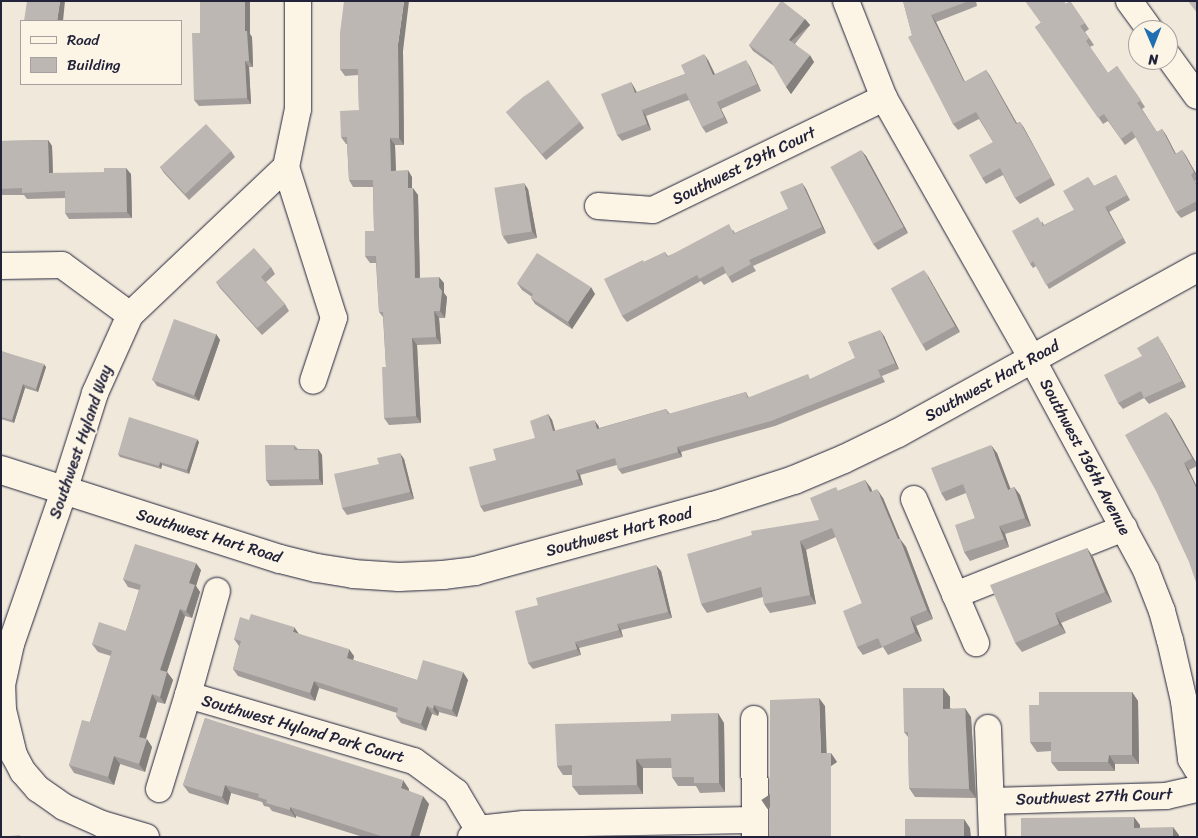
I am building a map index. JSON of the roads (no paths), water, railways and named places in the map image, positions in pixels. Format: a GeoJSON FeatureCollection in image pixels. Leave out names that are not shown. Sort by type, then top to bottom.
{"type":"FeatureCollection","features":[{"type":"Feature","properties":{"kind":"street"},"geometry":{"type":"LineString","coordinates":[[298,1],[298,109],[286,167],[334,318],[313,381]]}},
{"type":"Feature","properties":{"kind":"street","name":"Southwest 136th Avenue"},"geometry":{"type":"LineString","coordinates":[[846,1],[884,98],[1032,359],[1146,570],[1162,611],[1184,701],[1191,759],[1197,769]]}},
{"type":"Feature","properties":{"kind":"street"},"geometry":{"type":"LineString","coordinates":[[1129,1],[1143,20]]}},
{"type":"Feature","properties":{"kind":"street"},"geometry":{"type":"LineString","coordinates":[[1178,70],[1197,96]]}},
{"type":"Feature","properties":{"kind":"street","name":"Southwest 29th Court"},"geometry":{"type":"LineString","coordinates":[[598,206],[653,210],[884,98]]}},
{"type":"Feature","properties":{"kind":"street","name":"Southwest Hyland Way"},"geometry":{"type":"LineString","coordinates":[[146,837],[102,824],[64,807],[38,790],[8,758],[2,685],[11,644],[64,491],[95,393],[130,315],[286,167]]}},
{"type":"Feature","properties":{"kind":"street"},"geometry":{"type":"LineString","coordinates":[[1,266],[62,265],[130,315]]}},
{"type":"Feature","properties":{"kind":"street","name":"Southwest Hart Road"},"geometry":{"type":"LineString","coordinates":[[1,470],[317,568],[353,574],[399,577],[444,576],[476,571],[652,524],[794,480],[898,433],[1197,268]]}},
{"type":"Feature","properties":{"kind":"street"},"geometry":{"type":"LineString","coordinates":[[914,499],[976,643]]}},
{"type":"Feature","properties":{"kind":"street"},"geometry":{"type":"LineString","coordinates":[[955,594],[1124,528]]}},
{"type":"Feature","properties":{"kind":"street","name":"Southwest Hyland Park Court"},"geometry":{"type":"LineString","coordinates":[[159,789],[217,591]]}},
{"type":"Feature","properties":{"kind":"street","name":"Southwest Hyland Park Court"},"geometry":{"type":"LineString","coordinates":[[188,695],[414,761],[456,792],[474,833],[524,824],[755,828],[754,719]]}},
{"type":"Feature","properties":{"kind":"street"},"geometry":{"type":"LineString","coordinates":[[988,728],[992,837]]}},
{"type":"Feature","properties":{"kind":"street","name":"Southwest 27th Court"},"geometry":{"type":"LineString","coordinates":[[991,801],[1166,796],[1197,789]]}}]}
